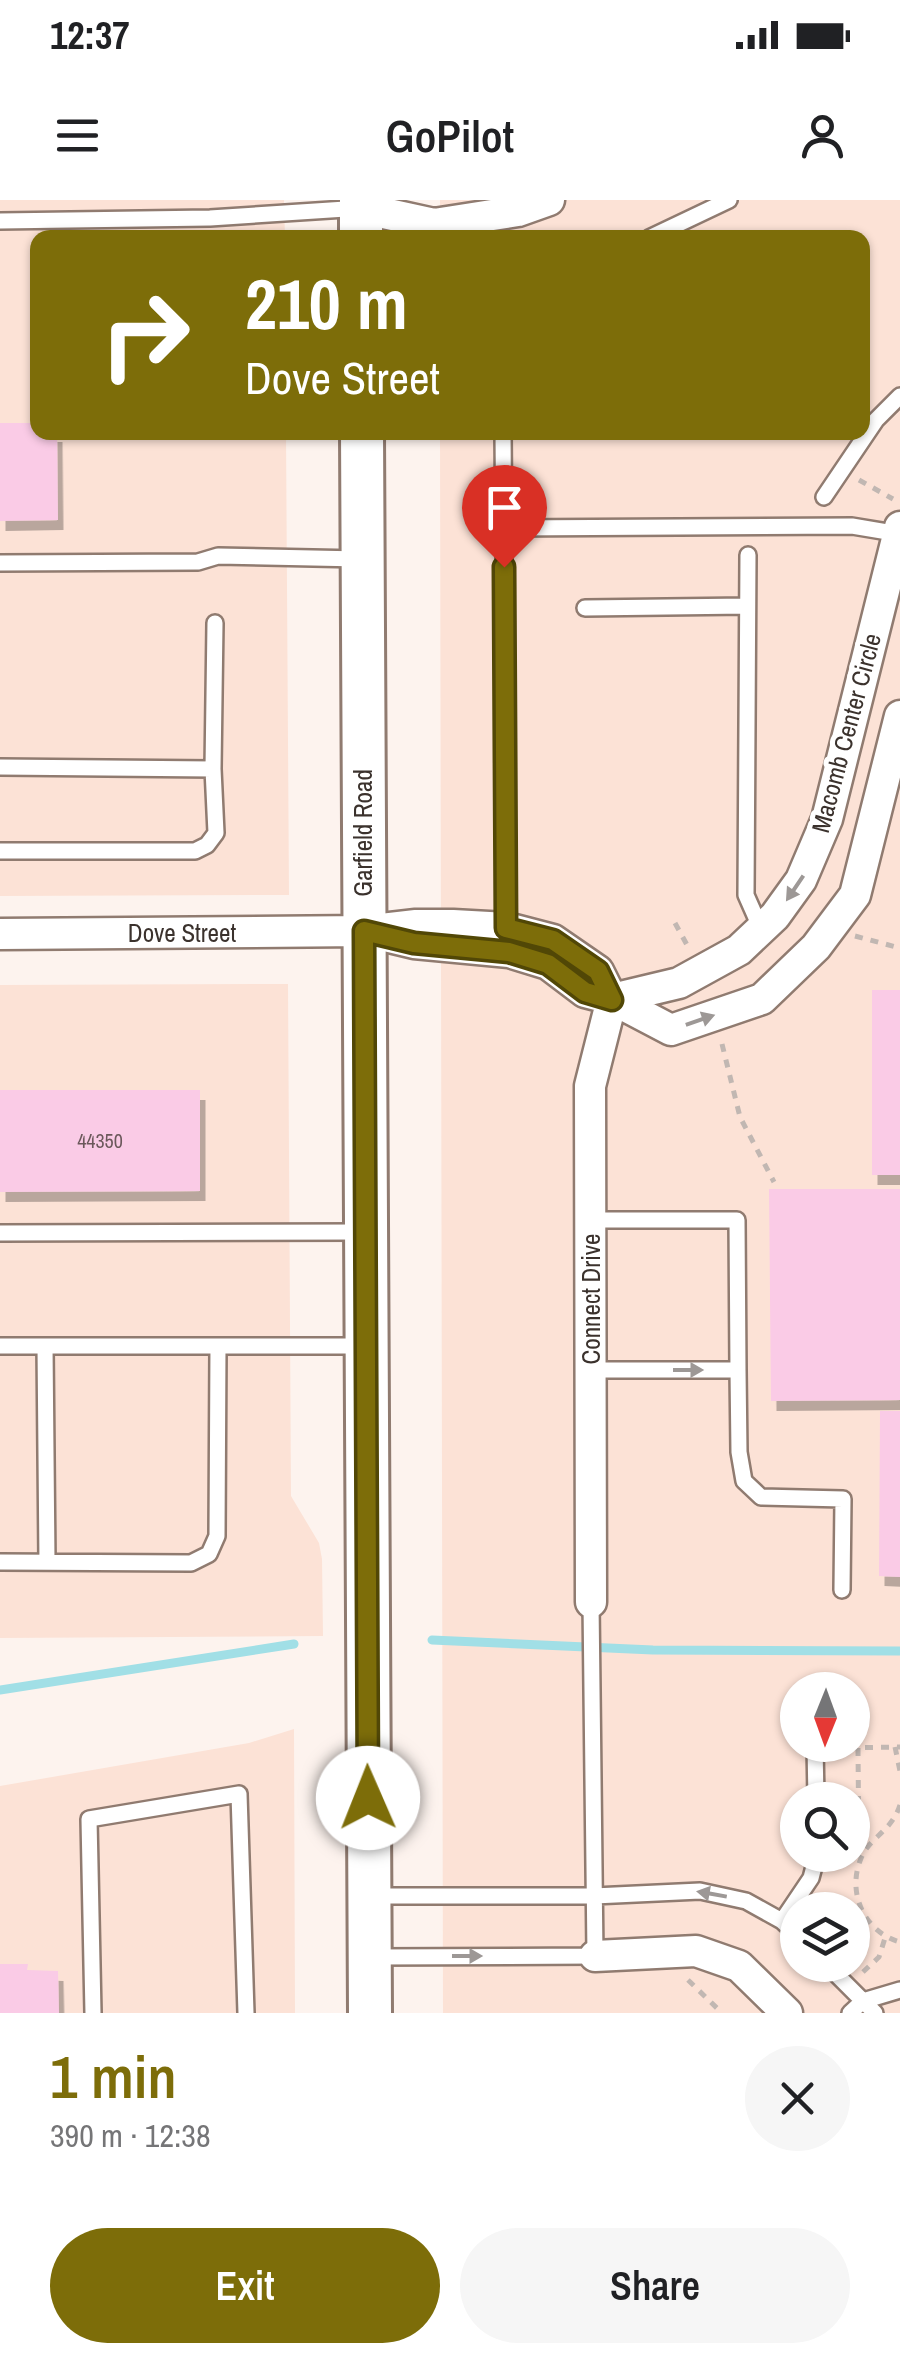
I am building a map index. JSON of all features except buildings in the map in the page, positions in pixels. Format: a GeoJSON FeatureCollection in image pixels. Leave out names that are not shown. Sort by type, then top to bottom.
{"type":"FeatureCollection","features":[{"type":"Feature","properties":{"kind":"main road","name":"Garfield Road"},"geometry":{"type":"LineString","coordinates":[[362,440],[370,2013]]}},
{"type":"Feature","properties":{"kind":"street"},"geometry":{"type":"LineString","coordinates":[[365,211],[434,224],[518,211],[549,200]]}},
{"type":"Feature","properties":{"kind":"street","name":"Macomb Center Circle"},"geometry":{"type":"LineString","coordinates":[[612,1000],[679,983],[739,950],[801,880],[827,819],[899,524]]}},
{"type":"Feature","properties":{"kind":"street","name":"Macomb Center Circle"},"geometry":{"type":"LineString","coordinates":[[612,1000],[671,1030],[762,999],[816,946],[855,895],[900,716]]}},
{"type":"Feature","properties":{"kind":"street","name":"Dove Street"},"geometry":{"type":"LineString","coordinates":[[0,934],[364,931],[416,925],[506,928],[553,940],[598,971],[612,1000]]}},
{"type":"Feature","properties":{"kind":"street","name":"Dove Street"},"geometry":{"type":"LineString","coordinates":[[364,931],[414,943],[509,952],[548,964],[585,992],[612,1000]]}},
{"type":"Feature","properties":{"kind":"street","name":"Connect Drive"},"geometry":{"type":"LineString","coordinates":[[592,1602],[590,1086],[612,1000]]}},
{"type":"Feature","properties":{"kind":"street"},"geometry":{"type":"LineString","coordinates":[[595,1956],[696,1951],[738,1966],[787,2013]]}},
{"type":"Feature","properties":{"kind":"lane"},"geometry":{"type":"LineString","coordinates":[[667,230],[729,200]]}},
{"type":"Feature","properties":{"kind":"lane"},"geometry":{"type":"LineString","coordinates":[[0,221],[365,211]]}},
{"type":"Feature","properties":{"kind":"lane"},"geometry":{"type":"LineString","coordinates":[[870,429],[900,396]]}},
{"type":"Feature","properties":{"kind":"lane"},"geometry":{"type":"LineString","coordinates":[[503,440],[506,928]]}},
{"type":"Feature","properties":{"kind":"lane"},"geometry":{"type":"LineString","coordinates":[[824,497],[862,440]]}},
{"type":"Feature","properties":{"kind":"lane"},"geometry":{"type":"LineString","coordinates":[[503,528],[899,524]]}},
{"type":"Feature","properties":{"kind":"lane"},"geometry":{"type":"LineString","coordinates":[[748,555],[746,895],[761,929]]}},
{"type":"Feature","properties":{"kind":"lane"},"geometry":{"type":"LineString","coordinates":[[0,563],[198,562],[218,556],[362,558]]}},
{"type":"Feature","properties":{"kind":"lane"},"geometry":{"type":"LineString","coordinates":[[585,608],[748,606]]}},
{"type":"Feature","properties":{"kind":"lane"},"geometry":{"type":"LineString","coordinates":[[0,851],[196,851],[207,845],[216,833],[215,623]]}},
{"type":"Feature","properties":{"kind":"lane"},"geometry":{"type":"LineString","coordinates":[[0,767],[214,769]]}},
{"type":"Feature","properties":{"kind":"lane"},"geometry":{"type":"LineString","coordinates":[[591,1220],[738,1220],[739,1452],[744,1481],[762,1497],[843,1499],[842,1590]]}},
{"type":"Feature","properties":{"kind":"lane"},"geometry":{"type":"LineString","coordinates":[[0,1233],[366,1232]]}},
{"type":"Feature","properties":{"kind":"lane"},"geometry":{"type":"LineString","coordinates":[[0,1346],[366,1346]]}},
{"type":"Feature","properties":{"kind":"lane"},"geometry":{"type":"LineString","coordinates":[[45,1346],[47,1562]]}},
{"type":"Feature","properties":{"kind":"lane"},"geometry":{"type":"LineString","coordinates":[[0,1562],[192,1564],[209,1554],[218,1536],[218,1346]]}},
{"type":"Feature","properties":{"kind":"lane"},"geometry":{"type":"LineString","coordinates":[[591,1370],[738,1370]]}},
{"type":"Feature","properties":{"kind":"lane"},"geometry":{"type":"LineString","coordinates":[[370,1957],[595,1956],[592,1602]]}},
{"type":"Feature","properties":{"kind":"lane"},"geometry":{"type":"LineString","coordinates":[[93,2013],[89,1819],[239,1794],[246,2013]]}},
{"type":"Feature","properties":{"kind":"lane"},"geometry":{"type":"LineString","coordinates":[[369,1896],[594,1896],[700,1891],[746,1901],[780,1920]]}},
{"type":"Feature","properties":{"kind":"lane"},"geometry":{"type":"LineString","coordinates":[[844,1982],[875,2013]]}},
{"type":"Feature","properties":{"kind":"lane"},"geometry":{"type":"LineString","coordinates":[[850,2013],[863,2000],[900,1990]]}},
{"type":"Feature","properties":{"kind":"path"},"geometry":{"type":"LineString","coordinates":[[858,480],[899,524]]}},
{"type":"Feature","properties":{"kind":"path"},"geometry":{"type":"LineString","coordinates":[[852,936],[900,948]]}},
{"type":"Feature","properties":{"kind":"path"},"geometry":{"type":"LineString","coordinates":[[722,1044],[740,1117],[774,1182]]}},
{"type":"Feature","properties":{"kind":"path"},"geometry":{"type":"LineString","coordinates":[[870,1748],[898,1747],[900,1771]]}},
{"type":"Feature","properties":{"kind":"path"},"geometry":{"type":"LineString","coordinates":[[870,1844],[894,1823],[900,1804]]}},
{"type":"Feature","properties":{"kind":"path"},"geometry":{"type":"LineString","coordinates":[[858,1872],[857,1896],[864,1919],[885,1938],[900,1942]]}},
{"type":"Feature","properties":{"kind":"shaded area"},"geometry":{"type":"Polygon","coordinates":[[[0,200],[284,200],[285,230],[30,230],[30,440],[286,440],[289,895],[0,896],[0,200]]]}},
{"type":"Feature","properties":{"kind":"shaded area"},"geometry":{"type":"Polygon","coordinates":[[[440,200],[900,200],[900,2013],[443,2013],[440,440],[870,440],[870,230],[440,230],[440,200]]]}},
{"type":"Feature","properties":{"kind":"shaded area"},"geometry":{"type":"Polygon","coordinates":[[[288,984],[291,1496],[319,1543],[323,1636],[0,1638],[0,985],[288,984]]]}},
{"type":"Feature","properties":{"kind":"shaded area"},"geometry":{"type":"Polygon","coordinates":[[[294,1729],[295,2013],[0,2013],[0,1786],[249,1743],[294,1729]]]}},
{"type":"Feature","properties":{"kind":"waterway"},"geometry":{"type":"LineString","coordinates":[[432,1640],[653,1650],[900,1651]]}},
{"type":"Feature","properties":{"kind":"waterway"},"geometry":{"type":"LineString","coordinates":[[0,1690],[294,1644]]}},
{"type":"Feature","properties":{"kind":"route"},"geometry":{"type":"LineString","coordinates":[[368,1798],[364,931],[414,943],[509,952],[548,964],[585,992],[612,1000],[598,971],[553,940],[506,928],[504,567]]}}]}
